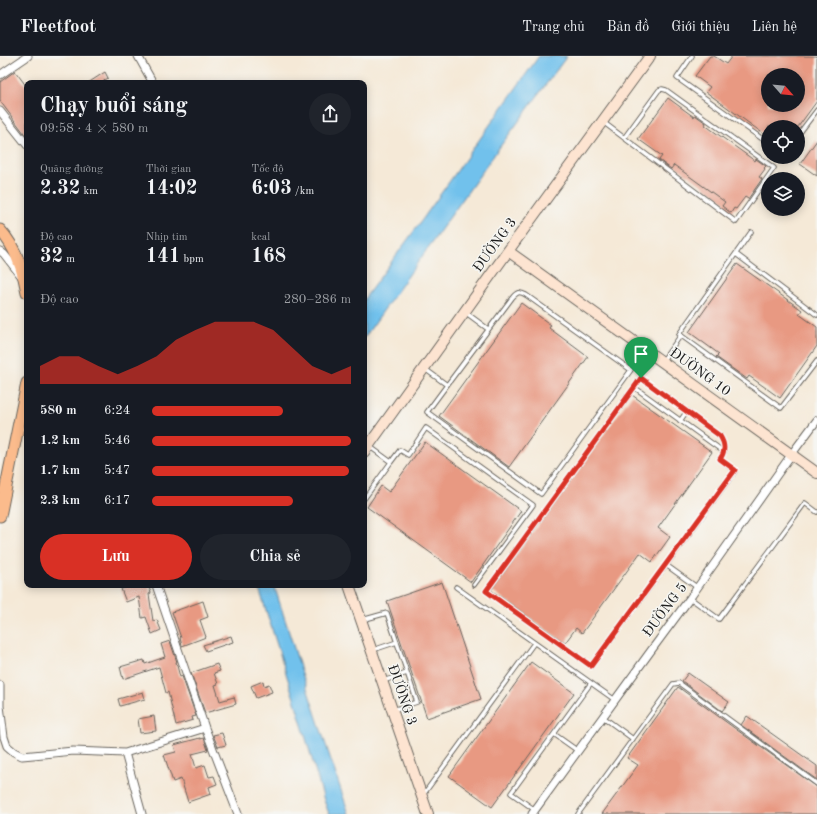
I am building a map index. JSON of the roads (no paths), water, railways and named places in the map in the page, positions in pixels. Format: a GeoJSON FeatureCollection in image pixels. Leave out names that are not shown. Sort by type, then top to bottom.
{"type":"FeatureCollection","features":[{"type":"Feature","properties":{"kind":"main road"},"geometry":{"type":"LineString","coordinates":[[0,230],[17,255],[24,279]]}},
{"type":"Feature","properties":{"kind":"main road"},"geometry":{"type":"LineString","coordinates":[[0,516],[24,398]]}},
{"type":"Feature","properties":{"kind":"street"},"geometry":{"type":"LineString","coordinates":[[0,75],[28,56]]}},
{"type":"Feature","properties":{"kind":"street"},"geometry":{"type":"LineString","coordinates":[[138,56],[151,80]]}},
{"type":"Feature","properties":{"kind":"street","name":"ĐƯỜNG 3"},"geometry":{"type":"LineString","coordinates":[[367,448],[650,56]]}},
{"type":"Feature","properties":{"kind":"street"},"geometry":{"type":"LineString","coordinates":[[0,111],[24,141]]}},
{"type":"Feature","properties":{"kind":"street","name":"ĐƯỜNG 10"},"geometry":{"type":"LineString","coordinates":[[508,251],[817,473]]}},
{"type":"Feature","properties":{"kind":"street"},"geometry":{"type":"LineString","coordinates":[[0,252],[4,254],[24,279]]}},
{"type":"Feature","properties":{"kind":"street","name":"ĐƯỜNG 5"},"geometry":{"type":"LineString","coordinates":[[534,812],[698,588],[817,420]]}},
{"type":"Feature","properties":{"kind":"street"},"geometry":{"type":"LineString","coordinates":[[157,588],[205,728],[238,814]]}},
{"type":"Feature","properties":{"kind":"street","name":"ĐƯỜNG 3"},"geometry":{"type":"LineString","coordinates":[[350,588],[428,814]]}},
{"type":"Feature","properties":{"kind":"street"},"geometry":{"type":"LineString","coordinates":[[0,685],[0,706],[4,737],[7,746],[22,756],[73,751],[125,753],[205,728]]}},
{"type":"Feature","properties":{"kind":"street"},"geometry":{"type":"LineString","coordinates":[[125,753],[142,814]]}},
{"type":"Feature","properties":{"kind":"lane"},"geometry":{"type":"LineString","coordinates":[[692,56],[677,78],[761,138]]}},
{"type":"Feature","properties":{"kind":"lane"},"geometry":{"type":"LineString","coordinates":[[602,122],[736,222],[774,168],[666,90],[662,89],[659,90],[624,138]]}},
{"type":"Feature","properties":{"kind":"lane"},"geometry":{"type":"LineString","coordinates":[[805,126],[817,110]]}},
{"type":"Feature","properties":{"kind":"lane"},"geometry":{"type":"LineString","coordinates":[[662,362],[681,335],[679,334],[751,232]]}},
{"type":"Feature","properties":{"kind":"lane"},"geometry":{"type":"LineString","coordinates":[[736,254],[817,315]]}},
{"type":"Feature","properties":{"kind":"lane"},"geometry":{"type":"LineString","coordinates":[[519,292],[631,370],[541,494],[427,412],[447,385],[488,329],[516,293],[519,292]]}},
{"type":"Feature","properties":{"kind":"lane"},"geometry":{"type":"LineString","coordinates":[[465,311],[488,329]]}},
{"type":"Feature","properties":{"kind":"lane"},"geometry":{"type":"LineString","coordinates":[[681,335],[781,408],[817,361]]}},
{"type":"Feature","properties":{"kind":"lane"},"geometry":{"type":"LineString","coordinates":[[424,368],[447,385]]}},
{"type":"Feature","properties":{"kind":"lane"},"geometry":{"type":"LineString","coordinates":[[641,378],[687,412],[720,436],[725,450],[720,459],[735,470],[591,666],[486,591],[641,378]]}},
{"type":"Feature","properties":{"kind":"lane"},"geometry":{"type":"LineString","coordinates":[[634,388],[724,452]]}},
{"type":"Feature","properties":{"kind":"lane"},"geometry":{"type":"LineString","coordinates":[[680,421],[687,412]]}},
{"type":"Feature","properties":{"kind":"lane"},"geometry":{"type":"LineString","coordinates":[[367,495],[400,450],[408,455],[426,428],[533,505],[474,585]]}},
{"type":"Feature","properties":{"kind":"lane"},"geometry":{"type":"LineString","coordinates":[[367,450],[391,462]]}},
{"type":"Feature","properties":{"kind":"lane"},"geometry":{"type":"LineString","coordinates":[[690,598],[718,619],[805,504],[817,512]]}},
{"type":"Feature","properties":{"kind":"lane"},"geometry":{"type":"LineString","coordinates":[[666,565],[698,588]]}},
{"type":"Feature","properties":{"kind":"lane"},"geometry":{"type":"LineString","coordinates":[[456,587],[615,700]]}},
{"type":"Feature","properties":{"kind":"lane"},"geometry":{"type":"LineString","coordinates":[[361,620],[387,613],[397,642],[417,702],[392,710]]}},
{"type":"Feature","properties":{"kind":"lane"},"geometry":{"type":"LineString","coordinates":[[372,651],[397,642]]}},
{"type":"Feature","properties":{"kind":"lane"},"geometry":{"type":"LineString","coordinates":[[422,797],[534,642]]}},
{"type":"Feature","properties":{"kind":"lane"},"geometry":{"type":"LineString","coordinates":[[382,681],[407,673]]}},
{"type":"Feature","properties":{"kind":"lane"},"geometry":{"type":"LineString","coordinates":[[578,814],[673,684],[679,683],[817,784]]}},
{"type":"Feature","properties":{"kind":"lane"},"geometry":{"type":"LineString","coordinates":[[534,812],[511,793],[591,684]]}},
{"type":"Feature","properties":{"kind":"lane"},"geometry":{"type":"LineString","coordinates":[[603,717],[633,739]]}},
{"type":"Feature","properties":{"kind":"lane"},"geometry":{"type":"LineString","coordinates":[[554,734],[578,751]]}},
{"type":"Feature","properties":{"kind":"water"},"geometry":{"type":"Polygon","coordinates":[[[539,56],[567,56],[499,148],[367,334],[367,295],[539,56]]]}},
{"type":"Feature","properties":{"kind":"water"},"geometry":{"type":"Polygon","coordinates":[[[259,588],[275,588],[349,814],[329,814],[259,588]]]}}]}
